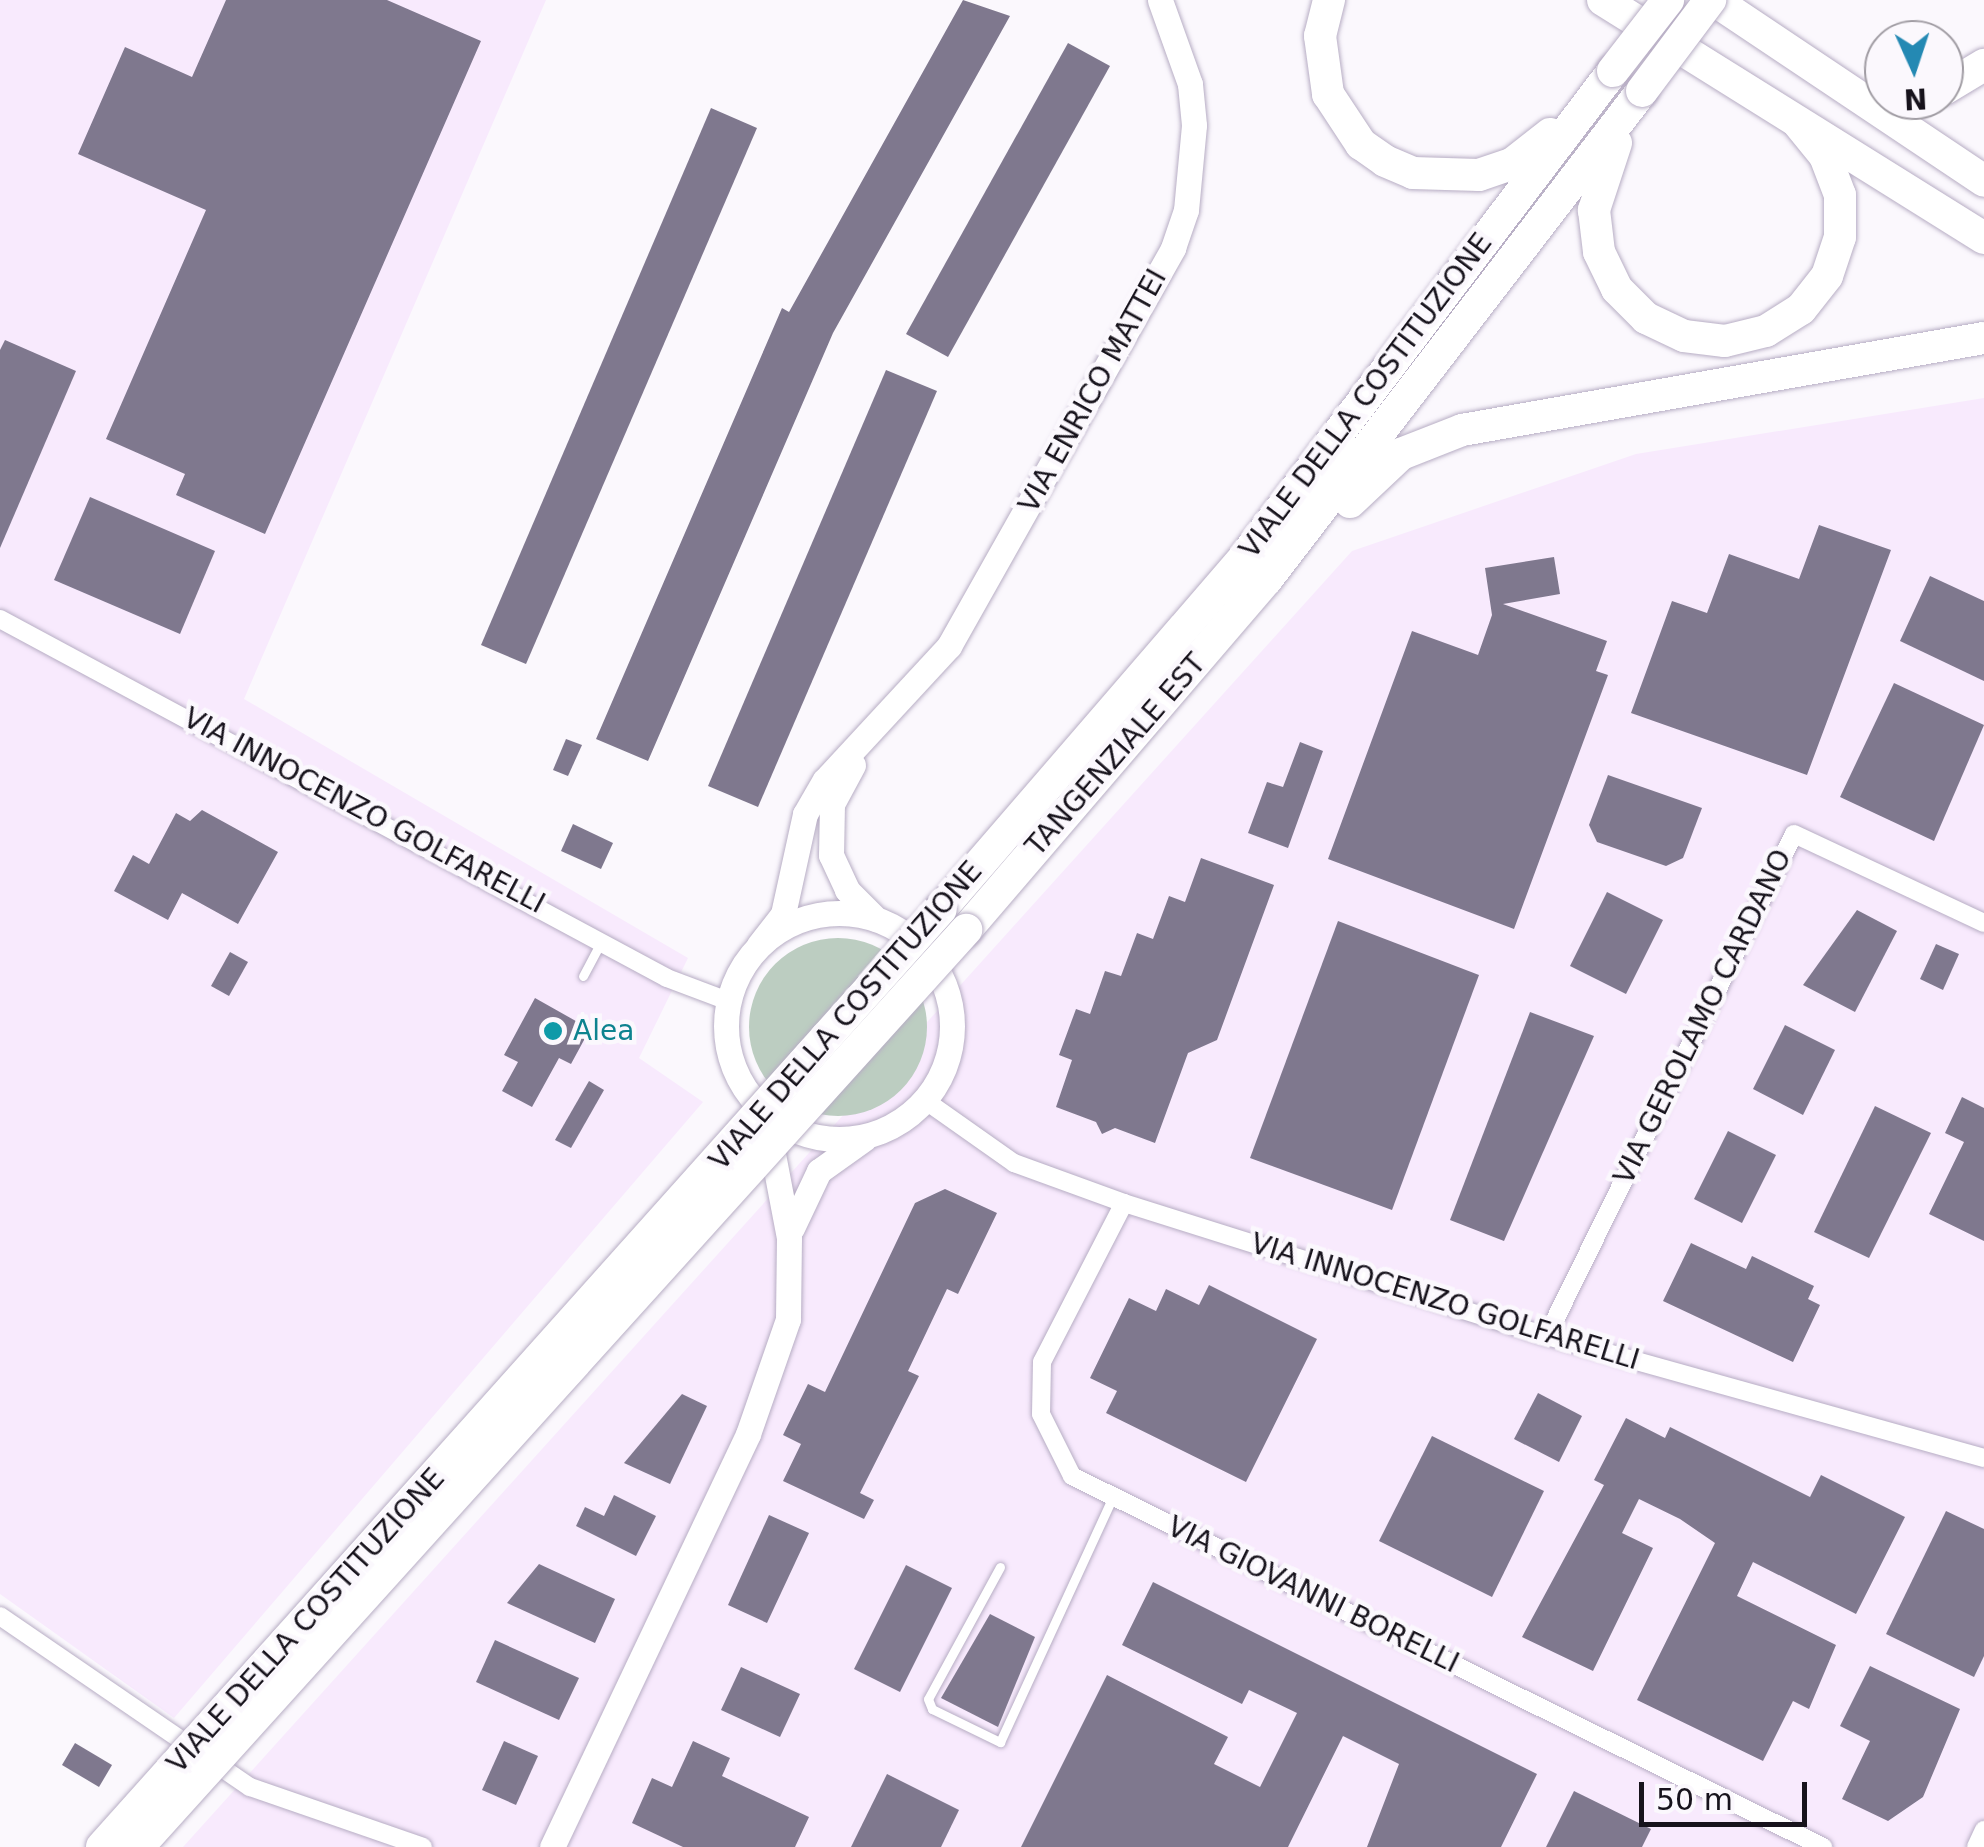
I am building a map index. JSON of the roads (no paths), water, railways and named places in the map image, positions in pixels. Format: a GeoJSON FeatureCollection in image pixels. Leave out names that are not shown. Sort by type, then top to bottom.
{"type":"FeatureCollection","features":[{"type":"Feature","properties":{"kind":"highway"},"geometry":{"type":"LineString","coordinates":[[1328,0],[1320,63],[1340,118],[1361,144],[1413,173],[1479,175],[1513,162],[1613,71],[1668,0]]}},
{"type":"Feature","properties":{"kind":"highway"},"geometry":{"type":"LineString","coordinates":[[1603,0],[1984,238]]}},
{"type":"Feature","properties":{"kind":"highway"},"geometry":{"type":"LineString","coordinates":[[1799,124],[1826,156],[1840,195],[1840,237],[1827,276],[1801,309],[1766,331],[1725,341],[1684,336],[1646,318],[1616,289],[1599,252],[1594,210],[1604,170],[1642,91],[1712,0],[1984,181]]}},
{"type":"Feature","properties":{"kind":"highway","name":"VIALE DELLA COSTITUZIONE"},"geometry":{"type":"LineString","coordinates":[[138,1847],[954,920],[1244,558],[1613,71]]}},
{"type":"Feature","properties":{"kind":"highway"},"geometry":{"type":"LineString","coordinates":[[1833,80],[1864,90]]}},
{"type":"Feature","properties":{"kind":"highway","name":"VIALE DELLA COSTITUZIONE"},"geometry":{"type":"LineString","coordinates":[[1266,580],[1642,91]]}},
{"type":"Feature","properties":{"kind":"highway"},"geometry":{"type":"LineString","coordinates":[[1266,580],[1306,552],[1376,472],[1462,430],[1984,338]]}},
{"type":"Feature","properties":{"kind":"highway","name":"TANGENZIALE EST"},"geometry":{"type":"LineString","coordinates":[[954,920],[1266,580]]}},
{"type":"Feature","properties":{"kind":"highway","name":"VIALE DELLA COSTITUZIONE"},"geometry":{"type":"LineString","coordinates":[[102,1847],[954,920]]}},
{"type":"Feature","properties":{"kind":"street","name":"VIA ENRICO MATTEI"},"geometry":{"type":"LineString","coordinates":[[759,945],[784,914],[805,814],[825,780],[866,742],[949,646],[1172,248],[1186,210],[1194,126],[1186,70],[1160,0]]}},
{"type":"Feature","properties":{"kind":"street","name":"VIA INNOCENZO GOLFARELLI"},"geometry":{"type":"LineString","coordinates":[[0,619],[603,940],[667,978],[728,1000]]}},
{"type":"Feature","properties":{"kind":"street","name":"VIA ENRICO MATTEI"},"geometry":{"type":"LineString","coordinates":[[866,742],[832,804],[828,828],[837,872],[876,918]]}},
{"type":"Feature","properties":{"kind":"street","name":"VIA GEROLAMO CARDANO"},"geometry":{"type":"LineString","coordinates":[[1546,1336],[1794,834],[1984,922]]}},
{"type":"Feature","properties":{"kind":"street"},"geometry":{"type":"LineString","coordinates":[[552,1847],[748,1434],[788,1318],[789,1238],[765,1113],[730,1062],[728,1000],[759,945],[814,915],[876,918],[928,954],[953,1012],[952,1044],[926,1101],[819,1171],[800,1198],[789,1238]]}},
{"type":"Feature","properties":{"kind":"street","name":"VIA INNOCENZO GOLFARELLI"},"geometry":{"type":"LineString","coordinates":[[926,1101],[1014,1163],[1124,1203],[1546,1336],[1984,1458]]}},
{"type":"Feature","properties":{"kind":"street"},"geometry":{"type":"LineString","coordinates":[[765,1113],[813,1136],[866,1137]]}},
{"type":"Feature","properties":{"kind":"street","name":"VIA GIOVANNI BORELLI"},"geometry":{"type":"LineString","coordinates":[[1124,1203],[1042,1362],[1041,1414],[1072,1476],[1823,1847]]}},
{"type":"Feature","properties":{"kind":"street"},"geometry":{"type":"LineString","coordinates":[[0,1616],[250,1787],[422,1847]]}},
{"type":"Feature","properties":{"kind":"street"},"geometry":{"type":"LineString","coordinates":[[1976,1847],[1984,1830]]}},
{"type":"Feature","properties":{"kind":"lane"},"geometry":{"type":"LineString","coordinates":[[583,976],[603,940]]}},
{"type":"Feature","properties":{"kind":"lane"},"geometry":{"type":"LineString","coordinates":[[1000,1567],[928,1699],[932,1709],[1000,1742],[1113,1496]]}},
{"type":"Feature","properties":{"kind":"place","name":"Alea"},"geometry":{"type":"Point","coordinates":[553,1031]}}]}
